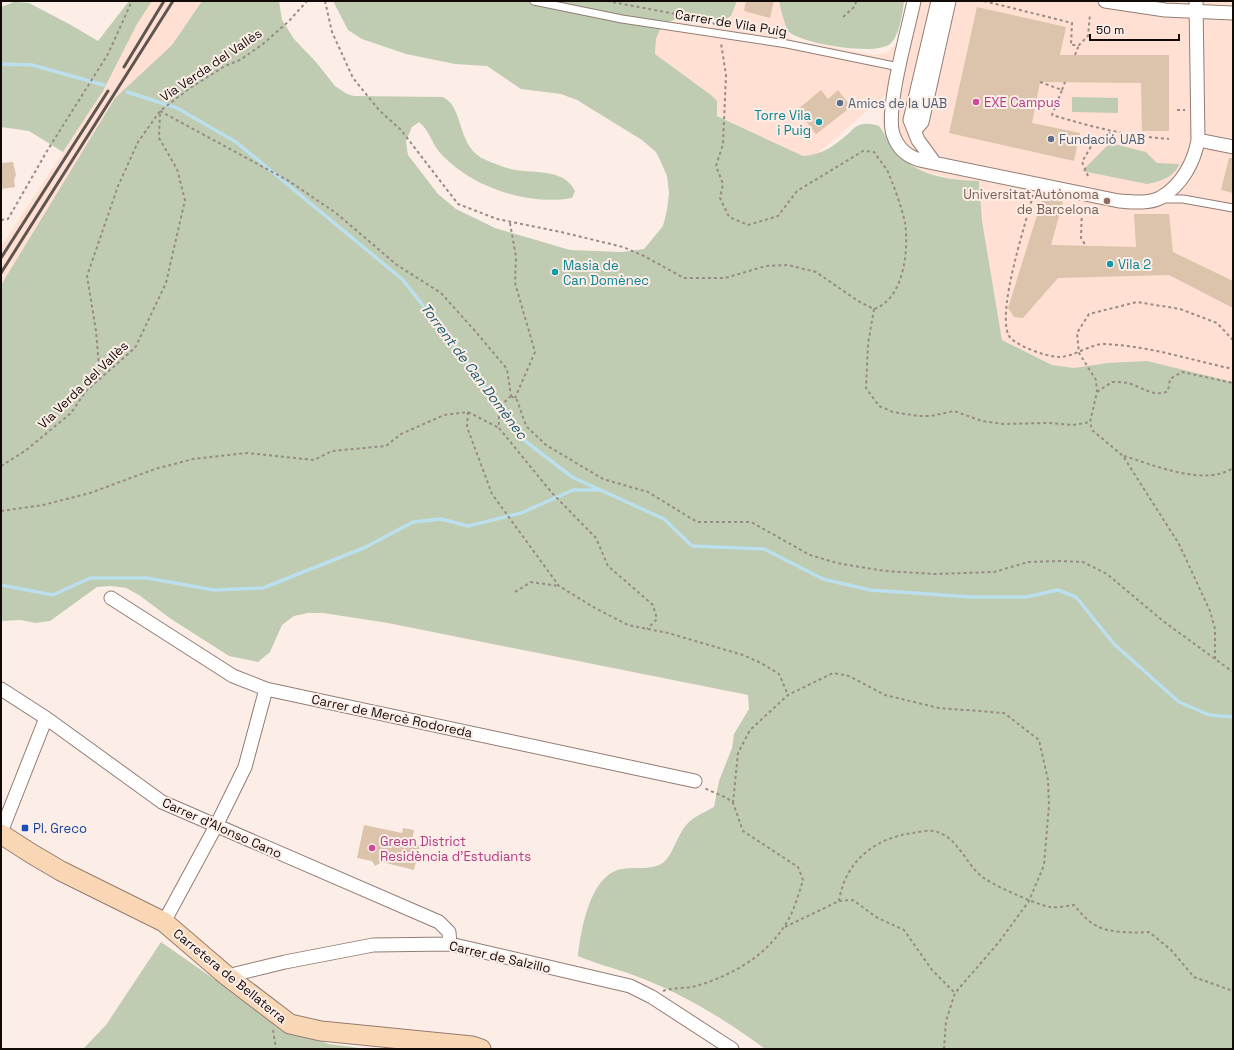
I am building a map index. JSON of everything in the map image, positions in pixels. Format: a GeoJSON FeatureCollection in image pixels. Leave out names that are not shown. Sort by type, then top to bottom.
{"type":"FeatureCollection","features":[{"type":"Feature","properties":{"kind":"street"},"geometry":{"type":"LineString","coordinates":[[914,1],[899,67],[891,121],[893,134],[898,146],[906,154],[914,159],[1120,201],[1141,202],[1159,198],[1180,182],[1193,162],[1198,140],[1196,7]]}},
{"type":"Feature","properties":{"kind":"street"},"geometry":{"type":"LineString","coordinates":[[934,162],[918,140],[910,120],[938,1]]}},
{"type":"Feature","properties":{"kind":"street"},"geometry":{"type":"LineString","coordinates":[[915,130],[922,122],[949,1]]}},
{"type":"Feature","properties":{"kind":"street"},"geometry":{"type":"LineString","coordinates":[[1105,1],[1165,10],[1196,7],[1233,13]]}},
{"type":"Feature","properties":{"kind":"street"},"geometry":{"type":"LineString","coordinates":[[1198,140],[1233,147]]}},
{"type":"Feature","properties":{"kind":"street","name":"Carrer de Mercè Rodoreda"},"geometry":{"type":"LineString","coordinates":[[111,598],[233,676],[266,689],[695,781]]}},
{"type":"Feature","properties":{"kind":"street","name":"Carrer d'Alonso Cano"},"geometry":{"type":"LineString","coordinates":[[1,689],[46,718],[162,802],[439,922],[449,932],[450,944]]}},
{"type":"Feature","properties":{"kind":"street"},"geometry":{"type":"LineString","coordinates":[[164,922],[216,826],[245,767],[266,689]]}},
{"type":"Feature","properties":{"kind":"street"},"geometry":{"type":"LineString","coordinates":[[1,833],[46,718]]}},
{"type":"Feature","properties":{"kind":"street","name":"Carretera de Bellaterra"},"geometry":{"type":"LineString","coordinates":[[1,833],[32,854],[61,870],[164,922],[227,976],[290,1024],[321,1031],[472,1046],[481,1049]]}},
{"type":"Feature","properties":{"kind":"street","name":"Carrer de Salzillo"},"geometry":{"type":"LineString","coordinates":[[227,976],[285,962],[374,945],[450,944],[630,986],[652,997],[732,1049]]}},
{"type":"Feature","properties":{"kind":"lane","name":"Carrer de Vila Puig"},"geometry":{"type":"LineString","coordinates":[[534,1],[622,19],[787,44],[899,67]]}},
{"type":"Feature","properties":{"kind":"lane"},"geometry":{"type":"LineString","coordinates":[[1159,198],[1183,198],[1233,208]]}},
{"type":"Feature","properties":{"kind":"path"},"geometry":{"type":"LineString","coordinates":[[1,220],[8,219],[47,151],[108,54],[132,1]]}},
{"type":"Feature","properties":{"kind":"path","name":"Via Verda del Vallès"},"geometry":{"type":"LineString","coordinates":[[1,466],[25,451],[71,413],[86,391],[135,348],[166,283],[185,200],[177,169],[159,138],[160,111],[190,88],[225,66],[240,60],[263,44],[289,21],[307,1]]}},
{"type":"Feature","properties":{"kind":"path"},"geometry":{"type":"LineString","coordinates":[[325,1],[332,32],[353,78],[378,110],[401,130],[458,204],[497,219],[623,247],[644,256],[684,278],[725,278],[766,266],[788,265],[816,272],[858,302],[874,309],[883,306],[898,286],[906,253],[905,222],[887,170],[874,152],[863,151],[797,191],[778,216],[748,226],[729,217],[720,198],[723,184],[716,166],[723,144],[726,75],[720,33],[715,22],[608,1]]}},
{"type":"Feature","properties":{"kind":"path"},"geometry":{"type":"LineString","coordinates":[[843,17],[855,6],[856,1]]}},
{"type":"Feature","properties":{"kind":"path"},"geometry":{"type":"LineString","coordinates":[[984,1],[1072,23],[1071,45],[1079,45]]}},
{"type":"Feature","properties":{"kind":"path"},"geometry":{"type":"LineString","coordinates":[[1075,55],[1079,45],[1088,36],[1090,14]]}},
{"type":"Feature","properties":{"kind":"path"},"geometry":{"type":"LineString","coordinates":[[1040,82],[1062,90]]}},
{"type":"Feature","properties":{"kind":"path"},"geometry":{"type":"LineString","coordinates":[[1065,82],[1052,115],[1111,132],[1169,139]]}},
{"type":"Feature","properties":{"kind":"path"},"geometry":{"type":"LineString","coordinates":[[1177,110],[1188,110]]}},
{"type":"Feature","properties":{"kind":"path"},"geometry":{"type":"LineString","coordinates":[[100,379],[96,331],[87,276],[118,186],[138,142],[160,111],[288,181],[336,213],[397,265],[440,293],[476,332],[507,369],[511,396]]}},
{"type":"Feature","properties":{"kind":"path"},"geometry":{"type":"LineString","coordinates":[[1088,176],[1082,162],[1092,143],[1111,132]]}},
{"type":"Feature","properties":{"kind":"path"},"geometry":{"type":"LineString","coordinates":[[1035,183],[1005,314],[1008,335],[1019,345],[1059,357],[1079,353],[1103,344],[1143,348],[1233,369]]}},
{"type":"Feature","properties":{"kind":"path"},"geometry":{"type":"LineString","coordinates":[[1082,205],[1081,238],[1086,246]]}},
{"type":"Feature","properties":{"kind":"path"},"geometry":{"type":"LineString","coordinates":[[510,222],[516,257],[515,283],[535,352],[515,398]]}},
{"type":"Feature","properties":{"kind":"path"},"geometry":{"type":"LineString","coordinates":[[1215,659],[1215,629],[1210,611],[1179,544],[1123,456],[1092,430],[1090,422],[1097,392],[1096,380],[1079,353],[1077,333],[1089,314],[1137,302],[1180,309],[1217,323],[1233,340]]}},
{"type":"Feature","properties":{"kind":"path"},"geometry":{"type":"LineString","coordinates":[[874,309],[868,344],[866,388],[879,406],[893,412],[918,416],[931,416],[954,411],[982,421],[1003,424],[1048,423],[1073,425],[1090,422]]}},
{"type":"Feature","properties":{"kind":"path"},"geometry":{"type":"LineString","coordinates":[[1097,392],[1112,382],[1128,383],[1155,393],[1162,394],[1168,391],[1170,379],[1182,372],[1233,383]]}},
{"type":"Feature","properties":{"kind":"path"},"geometry":{"type":"LineString","coordinates":[[511,396],[515,398],[526,426],[546,445],[603,479],[648,492],[697,522],[751,522],[810,555],[837,563],[885,571],[935,574],[994,572],[1028,562],[1059,560],[1083,562],[1108,574],[1163,621],[1233,672]]}},
{"type":"Feature","properties":{"kind":"path"},"geometry":{"type":"LineString","coordinates":[[499,428],[498,417],[503,402],[511,396]]}},
{"type":"Feature","properties":{"kind":"path"},"geometry":{"type":"LineString","coordinates":[[468,412],[467,427],[492,494],[559,586],[628,626],[668,633],[743,655],[761,663],[778,674],[788,695]]}},
{"type":"Feature","properties":{"kind":"path"},"geometry":{"type":"LineString","coordinates":[[1,511],[43,505],[90,493],[155,469],[193,459],[246,453],[314,460],[332,451],[386,446],[402,434],[444,415],[468,412],[499,428],[552,493],[596,538],[608,566],[653,605],[657,619],[647,629]]}},
{"type":"Feature","properties":{"kind":"path"},"geometry":{"type":"LineString","coordinates":[[1123,456],[1168,469],[1201,476],[1226,473],[1233,468]]}},
{"type":"Feature","properties":{"kind":"path"},"geometry":{"type":"LineString","coordinates":[[515,592],[531,582],[559,586]]}},
{"type":"Feature","properties":{"kind":"path"},"geometry":{"type":"LineString","coordinates":[[733,803],[738,753],[750,730],[788,695],[833,673],[849,676],[885,695],[939,708],[1004,713],[1038,740],[1048,780],[1050,805],[1044,865],[1029,901],[999,942],[955,993],[946,1021],[944,1049]]}},
{"type":"Feature","properties":{"kind":"path"},"geometry":{"type":"LineString","coordinates":[[652,997],[655,993],[673,987],[694,987],[729,975],[761,954],[784,928],[803,880],[798,867],[743,831],[733,803],[728,798],[708,791],[695,781]]}},
{"type":"Feature","properties":{"kind":"path"},"geometry":{"type":"LineString","coordinates":[[839,901],[841,886],[863,852],[900,834],[933,831],[952,839],[982,876],[1029,901],[1050,907],[1074,905],[1088,921],[1098,928],[1136,933],[1149,932],[1171,950],[1194,977],[1233,991]]}},
{"type":"Feature","properties":{"kind":"path"},"geometry":{"type":"LineString","coordinates":[[784,928],[839,901],[853,900],[876,917],[904,930],[932,970],[955,993]]}},
{"type":"Feature","properties":{"kind":"shaded area"},"geometry":{"type":"Polygon","coordinates":[[[152,1],[202,1],[172,45],[115,98],[1,285],[1,247],[103,91],[137,24],[152,1]]]}},
{"type":"Feature","properties":{"kind":"shaded area","name":"Universitat Autònoma de Barcelona"},"geometry":{"type":"Polygon","coordinates":[[[737,1],[779,1],[785,19],[785,26],[792,40],[875,55],[888,52],[899,41],[908,1],[1233,1],[1233,382],[1188,372],[1107,363],[1074,368],[1052,365],[1002,340],[982,221],[979,182],[955,179],[922,171],[909,164],[896,153],[884,133],[882,118],[887,94],[810,160],[717,115],[717,101],[711,95],[655,54],[658,19],[726,28],[737,1]]]}},
{"type":"Feature","properties":{"kind":"green space"},"geometry":{"type":"Polygon","coordinates":[[[129,1],[152,1],[137,24],[103,91],[63,152],[29,131],[1,127],[1,7],[14,2],[29,3],[98,41],[129,1]]]}},
{"type":"Feature","properties":{"kind":"green space"},"geometry":{"type":"Polygon","coordinates":[[[202,1],[279,1],[282,20],[294,39],[316,62],[335,86],[347,94],[354,96],[443,97],[450,102],[455,110],[465,138],[476,154],[500,166],[511,169],[557,175],[570,184],[575,191],[572,198],[555,200],[537,199],[502,192],[485,185],[454,166],[442,155],[419,122],[412,127],[406,141],[408,155],[438,194],[456,209],[495,228],[570,250],[622,252],[644,249],[663,226],[669,193],[667,176],[656,152],[642,140],[577,100],[561,94],[521,89],[487,66],[455,64],[406,54],[362,39],[348,30],[333,1],[737,1],[731,16],[725,20],[677,19],[662,24],[656,39],[655,54],[717,101],[717,116],[803,156],[822,152],[838,142],[857,126],[861,124],[870,124],[879,126],[891,146],[913,167],[945,178],[979,181],[982,221],[1002,340],[1052,365],[1074,368],[1107,363],[1147,361],[1233,382],[1233,1049],[765,1049],[734,1027],[685,998],[651,982],[578,956],[589,905],[602,881],[611,873],[622,869],[645,868],[661,864],[669,856],[682,831],[688,823],[697,816],[714,807],[719,781],[732,748],[734,734],[749,709],[748,695],[388,623],[323,613],[308,613],[294,616],[282,625],[270,652],[258,662],[229,656],[171,619],[139,595],[126,588],[111,586],[97,587],[50,621],[35,623],[21,620],[1,621],[1,285],[115,98],[172,45],[202,1]]]}},
{"type":"Feature","properties":{"kind":"green space"},"geometry":{"type":"Polygon","coordinates":[[[779,1],[904,1],[900,24],[896,36],[890,44],[870,49],[856,49],[809,41],[789,32],[783,18],[779,1]]]}},
{"type":"Feature","properties":{"kind":"green space"},"geometry":{"type":"Polygon","coordinates":[[[1072,97],[1118,98],[1118,113],[1072,112],[1072,97]]]}},
{"type":"Feature","properties":{"kind":"green space"},"geometry":{"type":"Polygon","coordinates":[[[1110,143],[1146,152],[1157,163],[1179,164],[1177,169],[1170,176],[1147,184],[1082,171],[1110,143]]]}},
{"type":"Feature","properties":{"kind":"green space"},"geometry":{"type":"Polygon","coordinates":[[[161,942],[273,1020],[301,1035],[329,1044],[367,1049],[83,1049],[106,1025],[161,942]]]}},
{"type":"Feature","properties":{"kind":"building"},"geometry":{"type":"Polygon","coordinates":[[[746,1],[774,1],[770,18],[744,11],[746,1]]]}},
{"type":"Feature","properties":{"kind":"building"},"geometry":{"type":"Polygon","coordinates":[[[977,7],[1066,27],[1060,55],[1169,55],[1169,131],[1142,131],[1141,83],[1040,82],[1032,123],[1080,133],[1074,161],[949,133],[977,7]]]}},
{"type":"Feature","properties":{"kind":"building","name":"Torre Vila i Puig"},"geometry":{"type":"Polygon","coordinates":[[[821,90],[828,99],[838,90],[851,107],[816,134],[797,110],[821,90]]]}},
{"type":"Feature","properties":{"kind":"building"},"geometry":{"type":"Polygon","coordinates":[[[1229,158],[1233,158],[1233,193],[1221,190],[1229,158]]]}},
{"type":"Feature","properties":{"kind":"building"},"geometry":{"type":"Polygon","coordinates":[[[13,162],[16,175],[14,180],[15,187],[1,189],[1,163],[13,162]]]}},
{"type":"Feature","properties":{"kind":"building","name":"Vila 2"},"geometry":{"type":"Polygon","coordinates":[[[1043,196],[1063,202],[1051,245],[1136,247],[1134,214],[1169,214],[1173,252],[1233,281],[1233,308],[1169,275],[1058,278],[1023,318],[1014,317],[1008,308],[1043,196]]]}},
{"type":"Feature","properties":{"kind":"building","name":"Green District Residència d'Estudiants"},"geometry":{"type":"Polygon","coordinates":[[[364,825],[402,833],[403,828],[414,830],[411,844],[420,845],[414,870],[382,862],[375,866],[372,861],[357,858],[364,825]]]}},
{"type":"Feature","properties":{"kind":"waterway","name":"Torrent de Can Domènec"},"geometry":{"type":"LineString","coordinates":[[1,64],[32,65],[104,85]]}},
{"type":"Feature","properties":{"kind":"waterway","name":"Torrent de Can Domènec"},"geometry":{"type":"LineString","coordinates":[[127,92],[177,108],[236,142],[402,279],[454,344],[520,437],[572,477],[664,519],[692,546],[764,549],[823,579],[870,590],[971,597],[1026,597],[1058,590],[1076,597],[1114,644],[1179,702],[1209,715],[1233,717]]}},
{"type":"Feature","properties":{"kind":"waterway"},"geometry":{"type":"LineString","coordinates":[[1,585],[53,595],[90,578],[147,578],[214,590],[263,588],[366,547],[413,522],[441,519],[468,526],[521,513],[573,490],[599,490]]}},
{"type":"Feature","properties":{"kind":"railway"},"geometry":{"type":"LineString","coordinates":[[124,67],[164,1]]}},
{"type":"Feature","properties":{"kind":"railway"},"geometry":{"type":"LineString","coordinates":[[1,273],[173,1]]}},
{"type":"Feature","properties":{"kind":"railway"},"geometry":{"type":"LineString","coordinates":[[1,258],[108,91]]}},
{"type":"Feature","properties":{"kind":"place","name":"EXE Campus"},"geometry":{"type":"Point","coordinates":[976,102]}},
{"type":"Feature","properties":{"kind":"place","name":"Amics de la UAB"},"geometry":{"type":"Point","coordinates":[840,103]}},
{"type":"Feature","properties":{"kind":"place","name":"Torre Vila i Puig"},"geometry":{"type":"Point","coordinates":[819,122]}},
{"type":"Feature","properties":{"kind":"place","name":"Fundació UAB"},"geometry":{"type":"Point","coordinates":[1051,139]}},
{"type":"Feature","properties":{"kind":"place","name":"Universitat Autònoma de Barcelona"},"geometry":{"type":"Point","coordinates":[1107,201]}},
{"type":"Feature","properties":{"kind":"place","name":"Vila 2"},"geometry":{"type":"Point","coordinates":[1110,264]}},
{"type":"Feature","properties":{"kind":"place","name":"Masia de Can Domènec"},"geometry":{"type":"Point","coordinates":[555,272]}},
{"type":"Feature","properties":{"kind":"place","name":"Pl. Greco"},"geometry":{"type":"Point","coordinates":[25,828]}},
{"type":"Feature","properties":{"kind":"place","name":"Green District Residència d'Estudiants"},"geometry":{"type":"Point","coordinates":[372,848]}}]}
